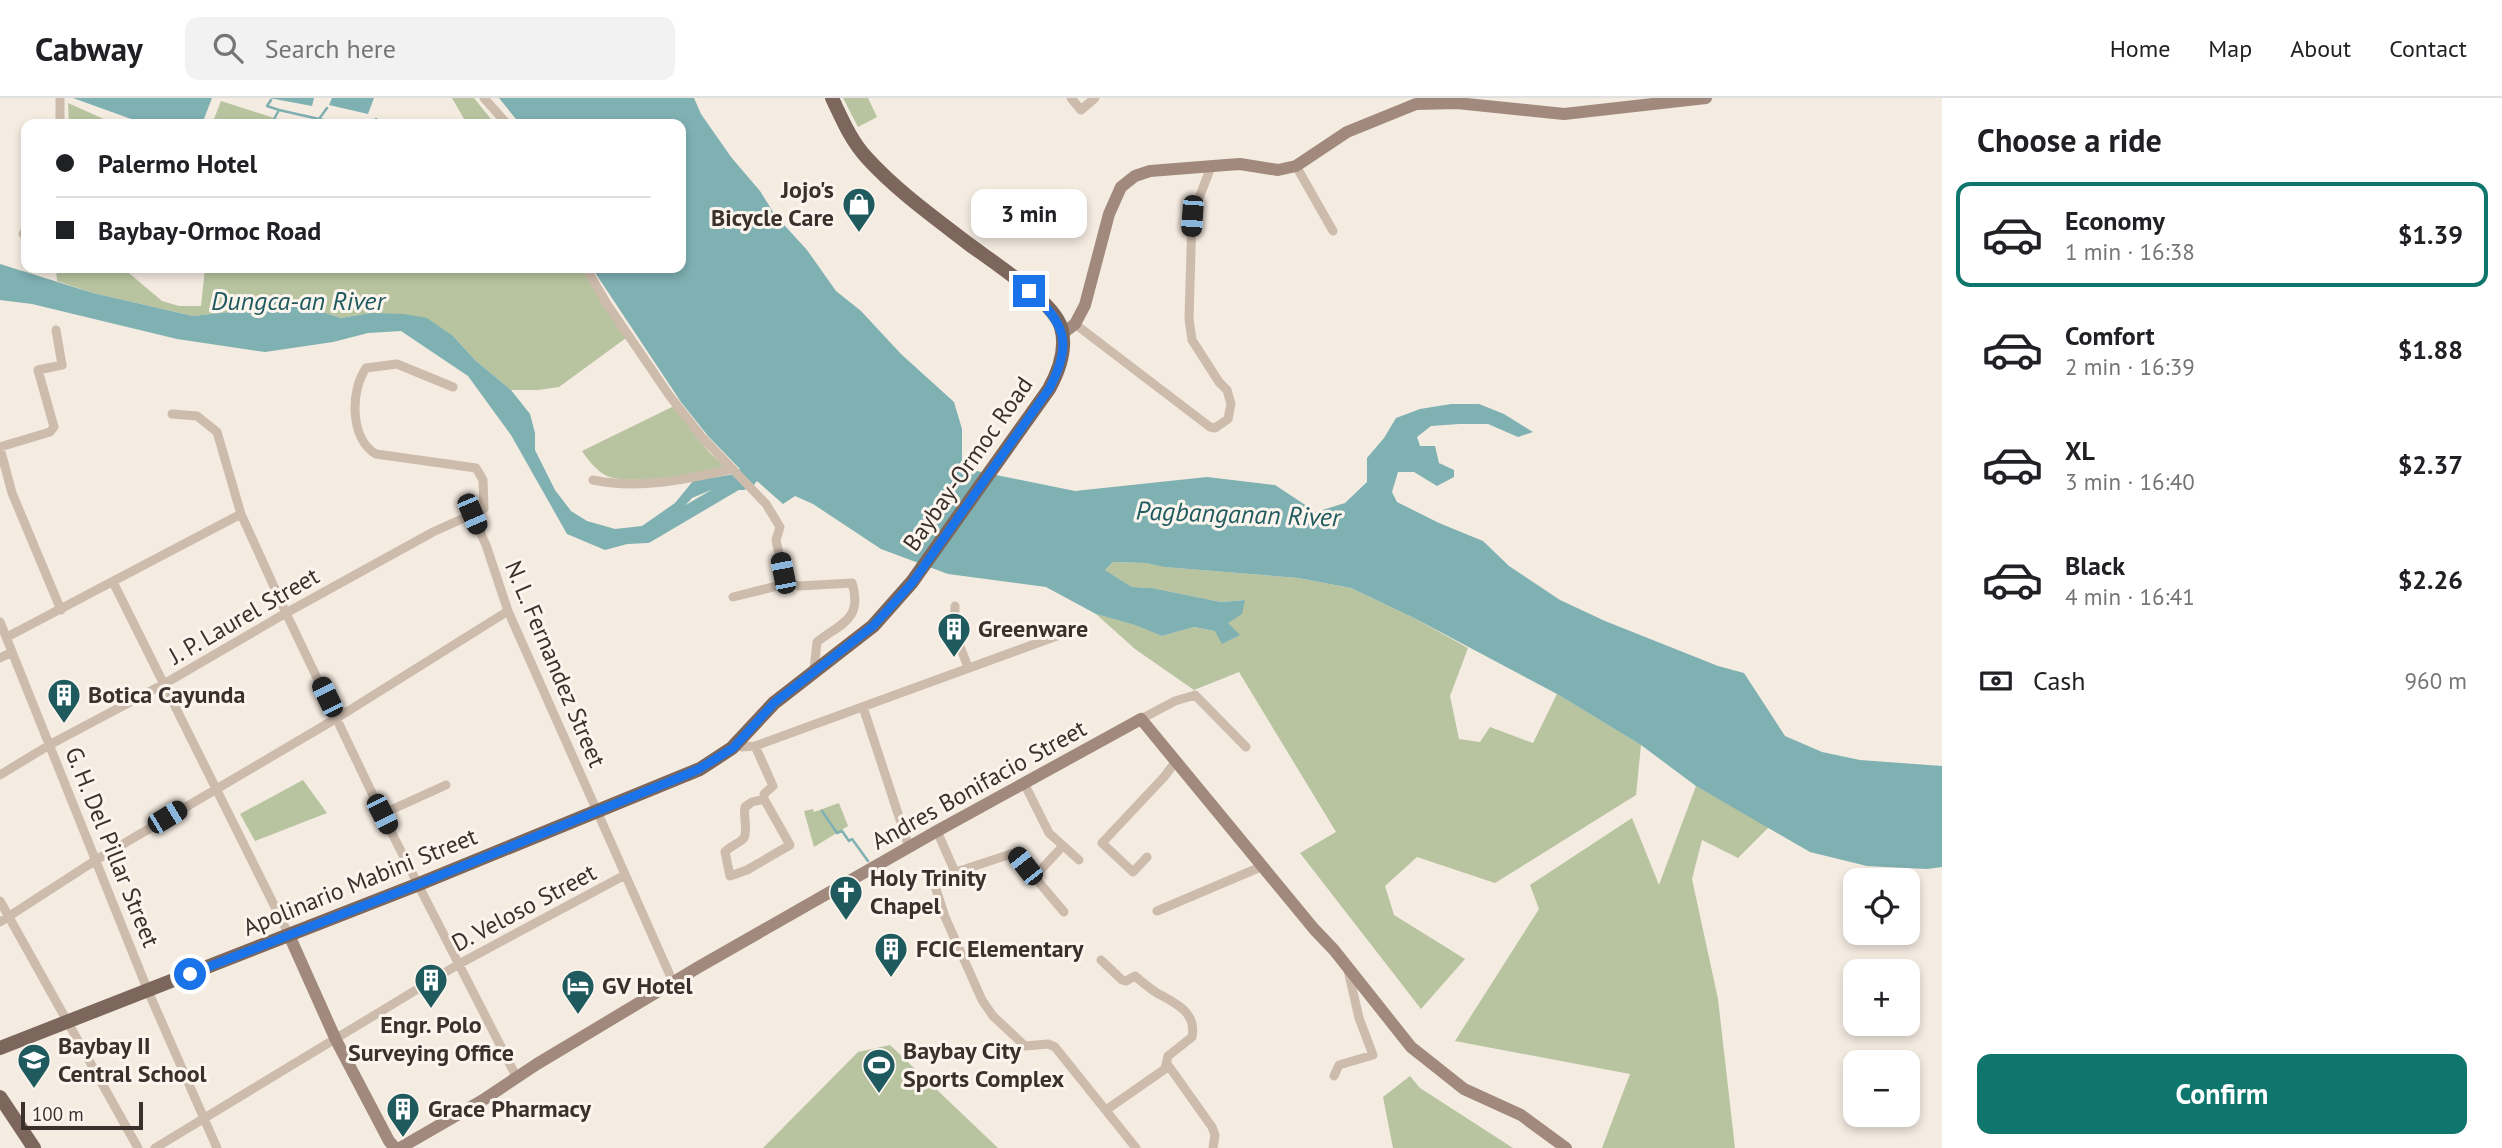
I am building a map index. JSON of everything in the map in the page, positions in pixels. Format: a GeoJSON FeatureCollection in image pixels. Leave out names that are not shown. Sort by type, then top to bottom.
{"type":"FeatureCollection","features":[{"type":"Feature","properties":{"kind":"main road"},"geometry":{"type":"LineString","coordinates":[[832,98],[850,135],[871,162],[927,211],[1048,307],[1058,321],[1062,334]]}},
{"type":"Feature","properties":{"kind":"main road","name":"Baybay-Ormoc Road"},"geometry":{"type":"LineString","coordinates":[[734,746],[774,703],[873,626],[912,583],[1038,406],[1056,375],[1061,357],[1062,334]]}},
{"type":"Feature","properties":{"kind":"main road","name":"Apolinario Mabini Street"},"geometry":{"type":"LineString","coordinates":[[0,1048],[419,884],[699,769],[734,746]]}},
{"type":"Feature","properties":{"kind":"main road"},"geometry":{"type":"LineString","coordinates":[[0,1097],[34,1148]]}},
{"type":"Feature","properties":{"kind":"street"},"geometry":{"type":"LineString","coordinates":[[60,98],[60,119]]}},
{"type":"Feature","properties":{"kind":"street"},"geometry":{"type":"LineString","coordinates":[[484,98],[503,119]]}},
{"type":"Feature","properties":{"kind":"street"},"geometry":{"type":"LineString","coordinates":[[1071,98],[1081,110],[1096,98]]}},
{"type":"Feature","properties":{"kind":"street"},"geometry":{"type":"LineString","coordinates":[[1062,334],[1075,324],[1085,305],[1109,214],[1121,187],[1135,176],[1150,171],[1240,164],[1278,170],[1296,166],[1347,132],[1416,104],[1457,103],[1564,114],[1706,98]]}},
{"type":"Feature","properties":{"kind":"street"},"geometry":{"type":"LineString","coordinates":[[1296,166],[1333,231]]}},
{"type":"Feature","properties":{"kind":"street"},"geometry":{"type":"LineString","coordinates":[[1075,324],[1210,427],[1215,428],[1228,419],[1231,404],[1227,390],[1192,340],[1189,319],[1192,216],[1211,167]]}},
{"type":"Feature","properties":{"kind":"street"},"geometry":{"type":"LineString","coordinates":[[589,273],[669,395],[701,436],[766,504],[780,527],[776,540],[783,573],[789,583]]}},
{"type":"Feature","properties":{"kind":"street"},"geometry":{"type":"LineString","coordinates":[[56,330],[62,365],[38,370],[54,427],[50,432],[0,447],[12,493],[61,610]]}},
{"type":"Feature","properties":{"kind":"street"},"geometry":{"type":"LineString","coordinates":[[453,387],[397,365],[366,368],[356,397],[355,415],[365,443],[369,450],[376,454],[476,468],[483,480],[485,503],[484,509],[472,514]]}},
{"type":"Feature","properties":{"kind":"street"},"geometry":{"type":"LineString","coordinates":[[172,414],[197,416],[217,432],[241,514],[286,613],[382,814],[517,1078]]}},
{"type":"Feature","properties":{"kind":"street"},"geometry":{"type":"LineString","coordinates":[[593,480],[616,485],[666,482],[735,470]]}},
{"type":"Feature","properties":{"kind":"street"},"geometry":{"type":"LineString","coordinates":[[6,637],[241,514]]}},
{"type":"Feature","properties":{"kind":"street","name":"N. L. Fernandez Street"},"geometry":{"type":"LineString","coordinates":[[472,514],[508,611],[673,982]]}},
{"type":"Feature","properties":{"kind":"street","name":"J. P. Laurel Street"},"geometry":{"type":"LineString","coordinates":[[0,775],[286,613],[433,532],[472,514]]}},
{"type":"Feature","properties":{"kind":"street"},"geometry":{"type":"LineString","coordinates":[[113,582],[289,935],[336,1040],[389,1141],[397,1148]]}},
{"type":"Feature","properties":{"kind":"street"},"geometry":{"type":"LineString","coordinates":[[733,597],[789,583],[799,586],[852,583],[856,595],[847,622],[817,642],[814,670]]}},
{"type":"Feature","properties":{"kind":"street"},"geometry":{"type":"LineString","coordinates":[[955,606],[954,631],[968,667]]}},
{"type":"Feature","properties":{"kind":"street"},"geometry":{"type":"LineString","coordinates":[[4,919],[96,860],[337,718],[508,611]]}},
{"type":"Feature","properties":{"kind":"street","name":"G. H. Del Pillar Street"},"geometry":{"type":"LineString","coordinates":[[0,622],[148,991],[217,1148]]}},
{"type":"Feature","properties":{"kind":"street"},"geometry":{"type":"LineString","coordinates":[[734,746],[755,746],[1065,633]]}},
{"type":"Feature","properties":{"kind":"street"},"geometry":{"type":"LineString","coordinates":[[0,658],[12,652]]}},
{"type":"Feature","properties":{"kind":"street","name":"Andres Bonifacio Street"},"geometry":{"type":"LineString","coordinates":[[397,1148],[484,1100],[673,982],[937,831],[1175,701],[1195,695],[1246,747]]}},
{"type":"Feature","properties":{"kind":"street"},"geometry":{"type":"LineString","coordinates":[[863,707],[909,847]]}},
{"type":"Feature","properties":{"kind":"street"},"geometry":{"type":"LineString","coordinates":[[1141,719],[1411,1047],[1464,1089],[1521,1115],[1566,1148]]}},
{"type":"Feature","properties":{"kind":"street"},"geometry":{"type":"LineString","coordinates":[[755,746],[773,786],[764,794],[764,799],[790,845],[764,861],[730,876],[725,852],[743,840],[745,807],[764,799]]}},
{"type":"Feature","properties":{"kind":"street"},"geometry":{"type":"LineString","coordinates":[[1147,857],[1133,872],[1102,843],[1176,761]]}},
{"type":"Feature","properties":{"kind":"street"},"geometry":{"type":"LineString","coordinates":[[1024,783],[1049,833],[1079,860]]}},
{"type":"Feature","properties":{"kind":"street"},"geometry":{"type":"LineString","coordinates":[[382,814],[446,785]]}},
{"type":"Feature","properties":{"kind":"street"},"geometry":{"type":"LineString","coordinates":[[937,831],[955,872]]}},
{"type":"Feature","properties":{"kind":"street"},"geometry":{"type":"LineString","coordinates":[[1034,877],[1062,847]]}},
{"type":"Feature","properties":{"kind":"street"},"geometry":{"type":"LineString","coordinates":[[1065,912],[1013,853],[938,878],[934,886],[984,1004],[993,1016],[1025,1045],[1048,1044],[1055,1047],[1136,1148]]}},
{"type":"Feature","properties":{"kind":"street"},"geometry":{"type":"LineString","coordinates":[[1157,911],[1263,866]]}},
{"type":"Feature","properties":{"kind":"street","name":"D. Veloso Street"},"geometry":{"type":"LineString","coordinates":[[155,1148],[459,964],[625,876]]}},
{"type":"Feature","properties":{"kind":"street"},"geometry":{"type":"LineString","coordinates":[[0,901],[4,919],[69,1022],[138,1148]]}},
{"type":"Feature","properties":{"kind":"street"},"geometry":{"type":"LineString","coordinates":[[1101,960],[1122,980],[1126,981],[1135,976],[1159,994],[1180,1004],[1187,1013],[1193,1034],[1168,1056],[1168,1065],[1211,1125],[1215,1135],[1213,1148]]}},
{"type":"Feature","properties":{"kind":"street"},"geometry":{"type":"LineString","coordinates":[[1334,1076],[1339,1065],[1373,1055],[1359,1018],[1348,968]]}},
{"type":"Feature","properties":{"kind":"street"},"geometry":{"type":"LineString","coordinates":[[1106,1110],[1168,1065]]}},
{"type":"Feature","properties":{"kind":"green space"},"geometry":{"type":"Polygon","coordinates":[[[452,98],[474,98],[491,119],[464,119],[452,98]]]}},
{"type":"Feature","properties":{"kind":"green space"},"geometry":{"type":"Polygon","coordinates":[[[843,98],[868,98],[877,117],[858,127],[843,98]]]}},
{"type":"Feature","properties":{"kind":"green space"},"geometry":{"type":"Polygon","coordinates":[[[221,101],[277,119],[214,119],[221,101]]]}},
{"type":"Feature","properties":{"kind":"green space"},"geometry":{"type":"Polygon","coordinates":[[[68,103],[104,119],[69,119],[68,103]]]}},
{"type":"Feature","properties":{"kind":"green space"},"geometry":{"type":"Polygon","coordinates":[[[56,273],[129,273],[162,301],[179,306],[201,306],[204,273],[584,273],[626,338],[559,387],[511,390],[475,360],[453,336],[370,313],[341,318],[279,298],[230,312],[193,316],[93,293],[57,281],[56,273]]]}},
{"type":"Feature","properties":{"kind":"green space"},"geometry":{"type":"Polygon","coordinates":[[[674,406],[709,452],[727,468],[664,478],[630,480],[605,475],[582,451],[674,406]]]}},
{"type":"Feature","properties":{"kind":"green space"},"geometry":{"type":"Polygon","coordinates":[[[1113,562],[1298,578],[1351,588],[1468,648],[1450,696],[1459,739],[1480,742],[1490,727],[1533,743],[1557,694],[1641,745],[1636,795],[1495,883],[1417,857],[1385,886],[1394,915],[1465,959],[1421,1009],[1300,853],[1336,832],[1239,672],[1194,690],[1135,649],[1096,614],[1136,625],[1162,636],[1194,627],[1215,631],[1227,623],[1244,600],[1221,602],[1152,588],[1132,587],[1105,570],[1113,562]]]}},
{"type":"Feature","properties":{"kind":"green space"},"geometry":{"type":"Polygon","coordinates":[[[303,780],[327,813],[255,841],[240,814],[303,780]]]}},
{"type":"Feature","properties":{"kind":"green space"},"geometry":{"type":"Polygon","coordinates":[[[1696,786],[1769,827],[1738,858],[1702,840],[1692,879],[1718,999],[1735,1148],[1602,1148],[1630,1074],[1455,1041],[1539,909],[1530,885],[1632,818],[1659,885],[1696,786]]]}},
{"type":"Feature","properties":{"kind":"green space"},"geometry":{"type":"Polygon","coordinates":[[[839,803],[848,826],[814,847],[804,811],[813,809],[814,812],[839,803]]]}},
{"type":"Feature","properties":{"kind":"green space","name":"Baybay City Sports Complex"},"geometry":{"type":"Polygon","coordinates":[[[890,1045],[998,1148],[763,1148],[858,1052],[890,1045]]]}},
{"type":"Feature","properties":{"kind":"green space"},"geometry":{"type":"Polygon","coordinates":[[[1410,1076],[1420,1088],[1513,1148],[1393,1148],[1383,1097],[1410,1076]]]}},
{"type":"Feature","properties":{"kind":"water"},"geometry":{"type":"Polygon","coordinates":[[[73,98],[212,98],[204,119],[131,119],[73,98]]]}},
{"type":"Feature","properties":{"kind":"water"},"geometry":{"type":"Polygon","coordinates":[[[269,98],[314,98],[312,106],[269,98]]]}},
{"type":"Feature","properties":{"kind":"water"},"geometry":{"type":"Polygon","coordinates":[[[332,98],[374,98],[368,114],[329,105],[332,98]]]}},
{"type":"Feature","properties":{"kind":"water","name":"Pagbanganan River"},"geometry":{"type":"Polygon","coordinates":[[[499,98],[694,98],[701,114],[731,157],[760,191],[775,215],[807,250],[836,291],[861,311],[901,354],[954,402],[962,429],[962,468],[1075,491],[1207,477],[1275,485],[1316,512],[1345,503],[1367,482],[1367,458],[1396,418],[1420,409],[1451,404],[1479,404],[1504,414],[1533,432],[1518,437],[1488,424],[1459,424],[1431,426],[1417,437],[1420,446],[1435,446],[1439,463],[1454,470],[1454,477],[1437,486],[1414,472],[1398,472],[1392,492],[1397,502],[1483,541],[1509,566],[1560,600],[1718,666],[1744,673],[1785,736],[1822,752],[1860,760],[1942,766],[1942,867],[1927,869],[1867,866],[1810,852],[1696,786],[1641,745],[1557,694],[1416,619],[1351,588],[1298,578],[1113,562],[1105,570],[1132,587],[1152,588],[1221,602],[1245,600],[1242,614],[1228,623],[1240,635],[1222,644],[1215,631],[1194,627],[1162,636],[1096,614],[1046,587],[948,574],[881,549],[813,504],[795,496],[783,504],[757,481],[744,490],[711,490],[692,498],[673,519],[642,540],[605,550],[567,534],[511,435],[468,376],[401,331],[368,333],[333,342],[265,352],[177,339],[32,304],[0,300],[0,264],[21,271],[21,273],[29,273],[93,293],[193,316],[230,312],[279,298],[341,318],[370,313],[427,318],[453,336],[475,360],[511,390],[530,414],[535,433],[535,450],[555,490],[571,511],[587,521],[615,529],[642,526],[675,503],[693,481],[735,474],[740,469],[708,436],[681,402],[595,273],[686,273],[686,119],[516,119],[499,98]]]}},
{"type":"Feature","properties":{"kind":"waterway"},"geometry":{"type":"LineString","coordinates":[[271,100],[267,106],[279,110]]}},
{"type":"Feature","properties":{"kind":"waterway"},"geometry":{"type":"LineString","coordinates":[[319,119],[327,108]]}},
{"type":"Feature","properties":{"kind":"waterway"},"geometry":{"type":"LineString","coordinates":[[274,119],[279,110],[319,119]]}},
{"type":"Feature","properties":{"kind":"waterway","name":"Dungca-an River"},"geometry":{"type":"LineString","coordinates":[[627,537],[647,536],[742,480]]}},
{"type":"Feature","properties":{"kind":"waterway"},"geometry":{"type":"LineString","coordinates":[[822,811],[837,833],[842,831],[849,841],[852,839],[868,861]]}},
{"type":"Feature","properties":{"kind":"place","name":"Jojo's Bicycle Care"},"geometry":{"type":"Point","coordinates":[859,234]}},
{"type":"Feature","properties":{"kind":"place","name":"Greenware"},"geometry":{"type":"Point","coordinates":[954,659]}},
{"type":"Feature","properties":{"kind":"place","name":"Botica Cayunda"},"geometry":{"type":"Point","coordinates":[64,725]}},
{"type":"Feature","properties":{"kind":"place","name":"Holy Trinity Chapel"},"geometry":{"type":"Point","coordinates":[846,922]}},
{"type":"Feature","properties":{"kind":"place","name":"FCIC Elementary"},"geometry":{"type":"Point","coordinates":[891,979]}},
{"type":"Feature","properties":{"kind":"place","name":"Engr. Polo Surveying Office"},"geometry":{"type":"Point","coordinates":[431,1010]}},
{"type":"Feature","properties":{"kind":"place","name":"GV Hotel"},"geometry":{"type":"Point","coordinates":[578,1016]}},
{"type":"Feature","properties":{"kind":"place","name":"Baybay II Central School"},"geometry":{"type":"Point","coordinates":[34,1090]}},
{"type":"Feature","properties":{"kind":"place","name":"Baybay City Sports Complex"},"geometry":{"type":"Point","coordinates":[879,1095]}},
{"type":"Feature","properties":{"kind":"place","name":"Grace Pharmacy"},"geometry":{"type":"Point","coordinates":[403,1139]}},
{"type":"Feature","properties":{"kind":"route"},"geometry":{"type":"LineString","coordinates":[[190,974],[676,779],[699,769],[733,748],[774,703],[873,626],[912,583],[1038,406],[1056,375],[1061,357],[1061,327],[1048,307],[1029,291]]}}]}
